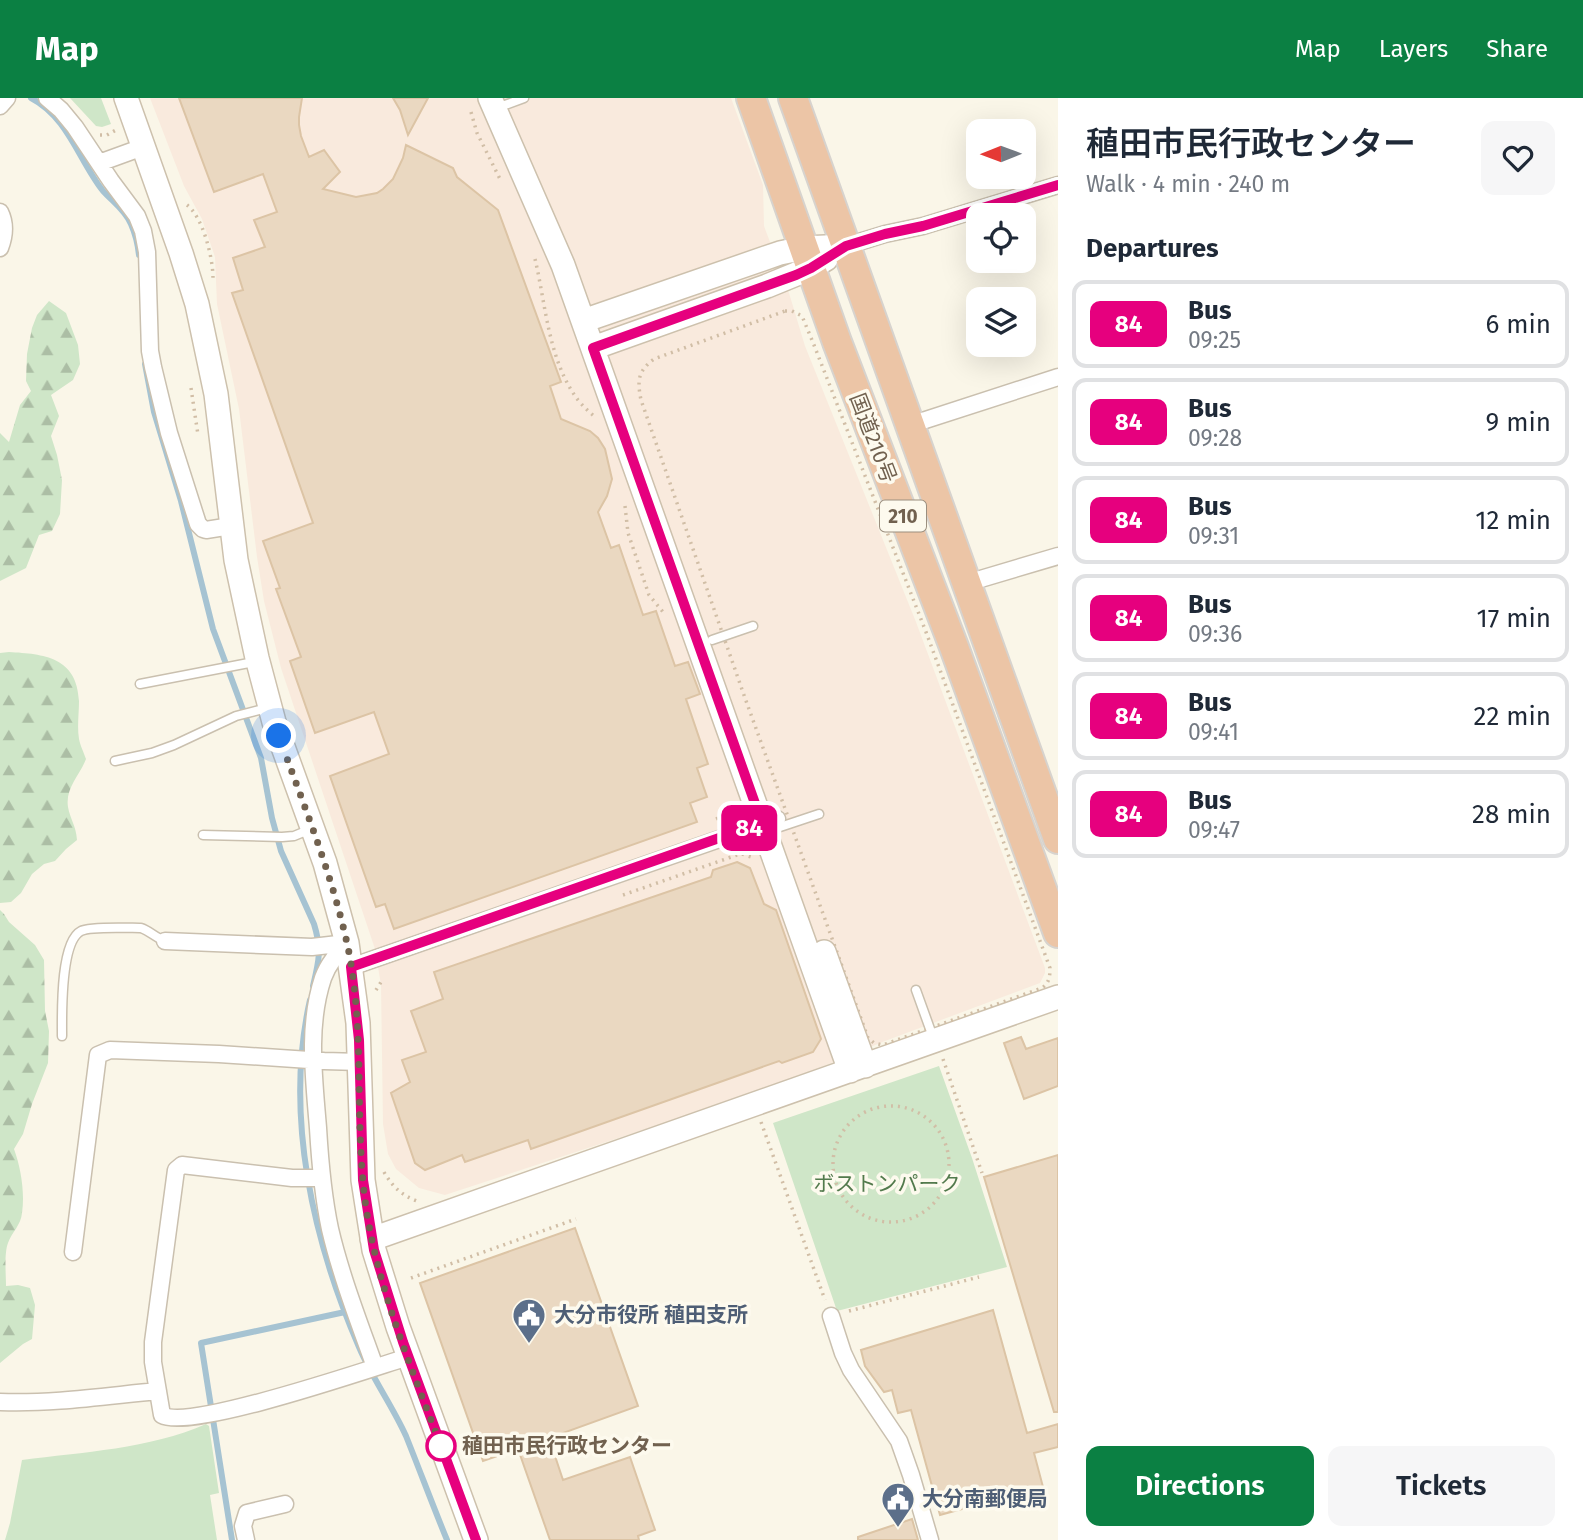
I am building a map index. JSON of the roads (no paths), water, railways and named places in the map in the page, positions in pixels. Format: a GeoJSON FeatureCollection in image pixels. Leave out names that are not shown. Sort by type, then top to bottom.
{"type":"FeatureCollection","features":[{"type":"Feature","properties":{"kind":"highway","name":"国道210号"},"geometry":{"type":"LineString","coordinates":[[751,98],[865,418],[954,647],[1058,933]]}},
{"type":"Feature","properties":{"kind":"highway","name":"国道210号"},"geometry":{"type":"LineString","coordinates":[[793,98],[1058,839]]}},
{"type":"Feature","properties":{"kind":"street"},"geometry":{"type":"LineString","coordinates":[[0,106],[7,98]]}},
{"type":"Feature","properties":{"kind":"street"},"geometry":{"type":"LineString","coordinates":[[47,98],[75,127],[137,216],[147,252],[150,351],[169,433],[198,524],[206,530],[231,526]]}},
{"type":"Feature","properties":{"kind":"street"},"geometry":{"type":"LineString","coordinates":[[126,98],[189,277],[203,329],[219,417],[236,560],[257,661],[270,708],[329,876],[347,943],[358,1023],[363,1172],[372,1239],[408,1357],[476,1540]]}},
{"type":"Feature","properties":{"kind":"street"},"geometry":{"type":"LineString","coordinates":[[498,100],[580,275],[599,345],[777,823]]}},
{"type":"Feature","properties":{"kind":"street"},"geometry":{"type":"LineString","coordinates":[[99,163],[143,147]]}},
{"type":"Feature","properties":{"kind":"street"},"geometry":{"type":"LineString","coordinates":[[599,345],[755,290],[807,258],[1058,185]]}},
{"type":"Feature","properties":{"kind":"street"},"geometry":{"type":"LineString","coordinates":[[0,212],[5,229],[0,248]]}},
{"type":"Feature","properties":{"kind":"street"},"geometry":{"type":"LineString","coordinates":[[590,318],[780,253],[807,258]]}},
{"type":"Feature","properties":{"kind":"street"},"geometry":{"type":"LineString","coordinates":[[599,345],[718,638],[857,1069]]}},
{"type":"Feature","properties":{"kind":"street"},"geometry":{"type":"LineString","coordinates":[[910,425],[1058,377]]}},
{"type":"Feature","properties":{"kind":"street"},"geometry":{"type":"LineString","coordinates":[[967,583],[1058,556]]}},
{"type":"Feature","properties":{"kind":"street"},"geometry":{"type":"LineString","coordinates":[[351,967],[777,823]]}},
{"type":"Feature","properties":{"kind":"street"},"geometry":{"type":"LineString","coordinates":[[166,941],[317,947],[347,943]]}},
{"type":"Feature","properties":{"kind":"street"},"geometry":{"type":"LineString","coordinates":[[347,943],[331,961],[324,976],[305,1059],[326,1209],[336,1251],[375,1367]]}},
{"type":"Feature","properties":{"kind":"street"},"geometry":{"type":"LineString","coordinates":[[372,1239],[1058,998]]}},
{"type":"Feature","properties":{"kind":"street"},"geometry":{"type":"LineString","coordinates":[[73,1252],[98,1055],[110,1050],[360,1062]]}},
{"type":"Feature","properties":{"kind":"street"},"geometry":{"type":"LineString","coordinates":[[322,1178],[292,1178],[182,1165],[178,1167],[154,1333],[153,1362],[162,1415],[165,1418],[188,1418],[213,1414],[296,1392],[408,1357]]}},
{"type":"Feature","properties":{"kind":"street"},"geometry":{"type":"LineString","coordinates":[[831,1316],[851,1370],[899,1441],[930,1540]]}},
{"type":"Feature","properties":{"kind":"street"},"geometry":{"type":"LineString","coordinates":[[0,1402],[50,1402],[158,1391]]}},
{"type":"Feature","properties":{"kind":"street"},"geometry":{"type":"LineString","coordinates":[[246,1540],[243,1526],[247,1513],[285,1504]]}},
{"type":"Feature","properties":{"kind":"lane"},"geometry":{"type":"LineString","coordinates":[[718,638],[753,626]]}},
{"type":"Feature","properties":{"kind":"lane"},"geometry":{"type":"LineString","coordinates":[[140,684],[257,661]]}},
{"type":"Feature","properties":{"kind":"lane"},"geometry":{"type":"LineString","coordinates":[[115,761],[174,746],[236,716],[270,708]]}},
{"type":"Feature","properties":{"kind":"lane"},"geometry":{"type":"LineString","coordinates":[[777,823],[819,814]]}},
{"type":"Feature","properties":{"kind":"lane"},"geometry":{"type":"LineString","coordinates":[[203,835],[282,837],[293,836],[313,828]]}},
{"type":"Feature","properties":{"kind":"lane"},"geometry":{"type":"LineString","coordinates":[[62,1036],[62,995],[67,959],[77,935],[85,929],[141,928],[166,941]]}},
{"type":"Feature","properties":{"kind":"lane"},"geometry":{"type":"LineString","coordinates":[[916,990],[936,1042]]}},
{"type":"Feature","properties":{"kind":"waterway"},"geometry":{"type":"LineString","coordinates":[[31,98],[44,106],[64,128],[103,191],[126,214],[134,231],[139,255]]}},
{"type":"Feature","properties":{"kind":"waterway"},"geometry":{"type":"LineString","coordinates":[[145,364],[154,412],[181,501],[213,629],[261,758],[281,851],[314,924],[319,955],[313,986]]}},
{"type":"Feature","properties":{"kind":"waterway"},"geometry":{"type":"LineString","coordinates":[[310,1000],[300,1088],[307,1177],[316,1221],[328,1264],[359,1347],[406,1436],[447,1540]]}},
{"type":"Feature","properties":{"kind":"waterway"},"geometry":{"type":"LineString","coordinates":[[232,1540],[201,1343],[345,1312]]}},
{"type":"Feature","properties":{"kind":"place","name":"大分市役所 稙田支所"},"geometry":{"type":"Point","coordinates":[529,1345]}},
{"type":"Feature","properties":{"kind":"place","name":"稙田市民行政センター"},"geometry":{"type":"Point","coordinates":[441,1446]}},
{"type":"Feature","properties":{"kind":"place","name":"大分南郵便局"},"geometry":{"type":"Point","coordinates":[898,1529]}},
{"type":"Feature","properties":{"kind":"park label","name":"ボストンパーク"},"geometry":{"type":"Point","coordinates":[887,1184]}}]}
